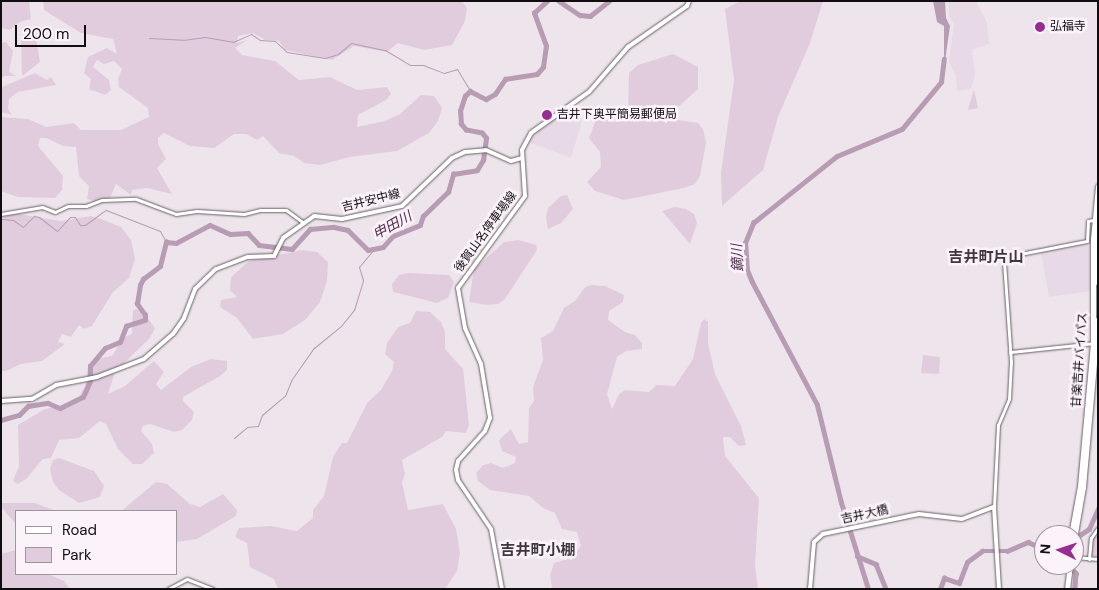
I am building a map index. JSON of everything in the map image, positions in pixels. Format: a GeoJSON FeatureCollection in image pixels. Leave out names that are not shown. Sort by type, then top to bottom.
{"type":"FeatureCollection","features":[{"type":"Feature","properties":{"kind":"highway","name":"甘楽吉井バイパス"},"geometry":{"type":"LineString","coordinates":[[1096,343],[1096,219],[1098,186]]}},
{"type":"Feature","properties":{"kind":"highway"},"geometry":{"type":"LineString","coordinates":[[1098,228],[1098,283]]}},
{"type":"Feature","properties":{"kind":"highway","name":"甘楽吉井バイパス"},"geometry":{"type":"LineString","coordinates":[[1075,525],[1083,486],[1098,320]]}},
{"type":"Feature","properties":{"kind":"highway"},"geometry":{"type":"LineString","coordinates":[[1066,589],[1067,575]]}},
{"type":"Feature","properties":{"kind":"main road"},"geometry":{"type":"LineString","coordinates":[[522,158],[522,148],[534,129],[589,92],[628,47],[687,6],[689,1]]}},
{"type":"Feature","properties":{"kind":"main road","name":"吉井安中線"},"geometry":{"type":"LineString","coordinates":[[1,401],[32,399],[56,385],[97,377],[144,359],[173,334],[184,318],[195,289],[220,265],[251,256],[271,256],[279,247],[283,238],[318,215],[342,219],[402,206],[452,158],[465,152],[482,150],[511,160],[522,158]]}},
{"type":"Feature","properties":{"kind":"main road","name":"後賀山名停車場線"},"geometry":{"type":"LineString","coordinates":[[502,589],[491,528],[458,480],[456,470],[458,461],[485,431],[490,418],[481,364],[465,328],[458,296],[463,279],[525,196],[522,158]]}},
{"type":"Feature","properties":{"kind":"main road"},"geometry":{"type":"LineString","coordinates":[[994,507],[994,547],[999,589]]}},
{"type":"Feature","properties":{"kind":"main road","name":"吉井大橋"},"geometry":{"type":"LineString","coordinates":[[810,589],[814,542],[828,532],[919,514],[962,519],[994,507]]}},
{"type":"Feature","properties":{"kind":"street"},"geometry":{"type":"LineString","coordinates":[[1,214],[42,206],[55,212],[68,206],[86,206],[102,200],[136,199],[176,214],[197,211],[244,214],[260,210],[286,210],[304,223]]}},
{"type":"Feature","properties":{"kind":"street"},"geometry":{"type":"LineString","coordinates":[[994,507],[998,429],[1009,399],[1010,352],[1004,261],[1020,254],[1087,240],[1087,223],[1096,219]]}},
{"type":"Feature","properties":{"kind":"street"},"geometry":{"type":"LineString","coordinates":[[1010,352],[1096,343]]}},
{"type":"Feature","properties":{"kind":"street"},"geometry":{"type":"LineString","coordinates":[[1089,559],[1091,538],[1098,528]]}},
{"type":"Feature","properties":{"kind":"street"},"geometry":{"type":"LineString","coordinates":[[1084,559],[1098,560]]}},
{"type":"Feature","properties":{"kind":"street"},"geometry":{"type":"LineString","coordinates":[[168,589],[187,579],[213,589]]}},
{"type":"Feature","properties":{"kind":"shaded area"},"geometry":{"type":"Polygon","coordinates":[[[933,1],[945,1],[946,18],[950,26],[944,68],[944,26],[937,22],[933,1]]]}},
{"type":"Feature","properties":{"kind":"shaded area"},"geometry":{"type":"Polygon","coordinates":[[[949,1],[976,1],[987,23],[989,44],[972,50],[975,75],[971,89],[957,91],[956,76],[949,61],[954,24],[949,16],[949,1]]]}},
{"type":"Feature","properties":{"kind":"shaded area"},"geometry":{"type":"Polygon","coordinates":[[[569,108],[574,110],[571,117],[582,121],[571,158],[528,142],[539,128],[569,108]]]}},
{"type":"Feature","properties":{"kind":"shaded area"},"geometry":{"type":"Polygon","coordinates":[[[1091,241],[1091,291],[1049,297],[1041,252],[1091,241]]]}},
{"type":"Feature","properties":{"kind":"green space"},"geometry":{"type":"Polygon","coordinates":[[[1,1],[29,1],[31,19],[20,22],[10,30],[1,28],[1,1]]]}},
{"type":"Feature","properties":{"kind":"green space"},"geometry":{"type":"Polygon","coordinates":[[[43,1],[462,1],[467,8],[465,21],[452,45],[424,50],[398,43],[387,52],[354,46],[332,60],[285,50],[279,41],[265,40],[253,33],[238,36],[237,43],[247,40],[235,48],[242,55],[275,61],[299,80],[330,77],[357,90],[387,87],[391,94],[386,100],[358,115],[357,127],[385,121],[400,114],[421,95],[434,96],[442,108],[438,121],[429,133],[397,151],[350,157],[320,165],[304,163],[294,156],[279,153],[263,136],[257,140],[246,134],[234,134],[214,148],[190,146],[164,133],[158,138],[158,144],[166,159],[157,168],[172,194],[147,188],[132,190],[131,195],[116,184],[110,198],[95,201],[87,199],[89,186],[79,176],[76,147],[63,146],[46,138],[40,138],[38,146],[63,176],[62,190],[55,198],[18,197],[1,191],[1,117],[28,119],[46,127],[74,123],[81,130],[121,130],[149,117],[148,108],[119,87],[118,79],[122,69],[114,61],[104,64],[97,60],[93,67],[109,80],[111,90],[105,95],[89,89],[91,79],[84,73],[88,57],[107,48],[117,54],[113,39],[81,33],[44,10],[43,1]]]}},
{"type":"Feature","properties":{"kind":"green space"},"geometry":{"type":"Polygon","coordinates":[[[740,1],[823,1],[810,43],[778,117],[763,170],[722,206],[721,173],[734,80],[725,9],[740,1]]]}},
{"type":"Feature","properties":{"kind":"green space"},"geometry":{"type":"Polygon","coordinates":[[[34,28],[40,62],[22,76],[21,40],[34,28]]]}},
{"type":"Feature","properties":{"kind":"green space"},"geometry":{"type":"Polygon","coordinates":[[[6,42],[13,51],[9,72],[16,76],[4,76],[1,79],[1,43],[6,42]]]}},
{"type":"Feature","properties":{"kind":"green space"},"geometry":{"type":"Polygon","coordinates":[[[673,54],[698,67],[698,89],[677,108],[676,116],[678,120],[698,123],[703,129],[706,143],[700,176],[695,184],[684,188],[624,200],[595,191],[587,182],[601,167],[600,152],[589,138],[597,117],[617,122],[624,119],[628,115],[629,73],[638,65],[673,54]]]}},
{"type":"Feature","properties":{"kind":"green space"},"geometry":{"type":"Polygon","coordinates":[[[35,73],[47,80],[51,77],[56,85],[18,92],[9,99],[8,109],[12,115],[1,112],[2,87],[35,73]]]}},
{"type":"Feature","properties":{"kind":"green space"},"geometry":{"type":"Polygon","coordinates":[[[974,89],[978,108],[968,110],[974,89]]]}},
{"type":"Feature","properties":{"kind":"green space"},"geometry":{"type":"Polygon","coordinates":[[[567,195],[573,209],[561,223],[548,229],[546,217],[548,208],[561,196],[567,195]]]}},
{"type":"Feature","properties":{"kind":"green space"},"geometry":{"type":"Polygon","coordinates":[[[675,207],[686,209],[694,214],[697,223],[690,244],[662,211],[675,207]]]}},
{"type":"Feature","properties":{"kind":"green space"},"geometry":{"type":"Polygon","coordinates":[[[12,213],[61,221],[91,216],[101,219],[121,227],[131,240],[135,259],[129,278],[113,292],[92,326],[84,329],[79,325],[71,337],[62,334],[58,342],[65,344],[42,361],[21,364],[6,371],[1,371],[1,219],[12,213]]]}},
{"type":"Feature","properties":{"kind":"green space"},"geometry":{"type":"Polygon","coordinates":[[[518,240],[536,245],[537,250],[505,299],[498,304],[487,305],[469,302],[474,269],[504,242],[518,240]]]}},
{"type":"Feature","properties":{"kind":"green space"},"geometry":{"type":"Polygon","coordinates":[[[302,250],[317,252],[328,262],[327,281],[320,302],[305,320],[283,334],[253,339],[237,318],[220,307],[221,300],[237,297],[230,290],[231,277],[249,261],[302,250]]]}},
{"type":"Feature","properties":{"kind":"green space"},"geometry":{"type":"Polygon","coordinates":[[[408,273],[449,275],[454,282],[448,298],[437,303],[393,292],[392,284],[399,275],[408,273]]]}},
{"type":"Feature","properties":{"kind":"green space"},"geometry":{"type":"Polygon","coordinates":[[[592,285],[605,286],[624,295],[623,302],[609,311],[608,320],[625,332],[635,335],[642,343],[642,349],[626,351],[617,357],[607,394],[612,409],[619,394],[625,390],[649,392],[656,385],[675,386],[693,359],[701,323],[704,319],[708,322],[708,343],[715,374],[741,426],[746,445],[739,446],[730,437],[723,437],[725,456],[759,498],[755,565],[758,589],[552,589],[550,575],[554,563],[571,558],[581,546],[577,532],[562,529],[555,513],[543,508],[529,496],[490,490],[478,481],[476,473],[483,465],[491,463],[503,468],[515,463],[516,457],[502,451],[499,440],[511,429],[519,444],[528,442],[529,408],[534,401],[533,387],[543,360],[541,338],[553,331],[564,308],[576,300],[585,287],[592,285]]]}},
{"type":"Feature","properties":{"kind":"green space"},"geometry":{"type":"Polygon","coordinates":[[[141,309],[155,328],[150,338],[115,372],[108,394],[125,386],[154,361],[164,372],[156,384],[161,390],[191,367],[211,359],[227,361],[227,370],[220,376],[183,397],[183,401],[194,412],[192,420],[182,430],[174,432],[150,424],[143,426],[141,431],[152,444],[154,453],[142,464],[133,464],[118,449],[106,424],[100,421],[79,438],[59,440],[51,458],[43,459],[26,479],[18,484],[13,481],[19,466],[18,425],[45,409],[76,403],[85,386],[88,366],[101,358],[112,356],[123,338],[132,334],[133,310],[141,309]]]}},
{"type":"Feature","properties":{"kind":"green space"},"geometry":{"type":"Polygon","coordinates":[[[416,311],[430,312],[441,322],[445,332],[445,349],[463,369],[469,425],[466,433],[446,431],[442,437],[402,460],[405,474],[402,482],[408,510],[443,504],[456,529],[460,553],[457,571],[445,589],[278,589],[274,579],[250,567],[247,543],[235,537],[239,528],[271,526],[297,531],[313,518],[313,510],[324,496],[333,457],[342,443],[347,443],[367,403],[381,390],[392,371],[394,362],[385,354],[387,343],[398,327],[410,323],[416,311]]]}},
{"type":"Feature","properties":{"kind":"green space"},"geometry":{"type":"Polygon","coordinates":[[[923,355],[940,357],[939,374],[921,373],[923,355]]]}},
{"type":"Feature","properties":{"kind":"green space"},"geometry":{"type":"Polygon","coordinates":[[[59,458],[94,471],[104,486],[100,497],[79,503],[59,490],[53,482],[50,469],[53,460],[59,458]]]}},
{"type":"Feature","properties":{"kind":"green space"},"geometry":{"type":"Polygon","coordinates":[[[156,482],[167,484],[190,504],[200,507],[223,494],[237,510],[236,516],[197,539],[178,542],[178,510],[122,510],[156,482]]]}},
{"type":"Feature","properties":{"kind":"green space"},"geometry":{"type":"Polygon","coordinates":[[[1,503],[35,503],[53,510],[15,510],[15,523],[1,507],[1,503]]]}},
{"type":"Feature","properties":{"kind":"green space"},"geometry":{"type":"Polygon","coordinates":[[[1098,531],[1098,557],[1091,555],[1093,538],[1098,531]]]}},
{"type":"Feature","properties":{"kind":"green space"},"geometry":{"type":"Polygon","coordinates":[[[15,550],[15,575],[50,575],[64,581],[70,589],[1,589],[1,554],[15,550]]]}},
{"type":"Feature","properties":{"kind":"waterway","name":"申田川"},"geometry":{"type":"LineString","coordinates":[[1,420],[19,415],[28,406],[48,403],[60,408],[83,397],[90,381],[90,366],[105,348],[120,342],[126,326],[145,320],[145,315],[137,304],[140,285],[143,279],[160,266],[166,242],[176,243],[210,225],[230,234],[248,233],[259,245],[292,249],[310,229],[334,227],[348,230],[368,250],[383,247],[393,236],[420,225],[423,216],[448,192],[453,174],[477,170],[483,160],[486,138],[482,133],[466,130],[461,124],[460,111],[465,96],[470,91],[486,99],[495,94],[505,79],[537,74],[543,67],[546,46],[534,13],[547,1]]}},
{"type":"Feature","properties":{"kind":"waterway","name":"申田川"},"geometry":{"type":"LineString","coordinates":[[559,1],[580,15],[590,16],[609,1]]}},
{"type":"Feature","properties":{"kind":"waterway"},"geometry":{"type":"LineString","coordinates":[[149,38],[183,40],[205,37],[233,42],[251,34],[260,40],[275,41],[287,52],[325,58],[338,54],[351,43],[385,50],[410,65],[423,65],[444,73],[457,69],[470,91]]}},
{"type":"Feature","properties":{"kind":"waterway","name":"鏑川"},"geometry":{"type":"LineString","coordinates":[[868,589],[841,503],[817,405],[752,282],[747,270],[745,243],[753,223],[837,156],[902,129],[941,82],[944,59]]}},
{"type":"Feature","properties":{"kind":"waterway"},"geometry":{"type":"LineString","coordinates":[[1,219],[13,220],[23,227],[34,216],[39,217],[57,231],[70,217],[75,217],[80,225],[85,225],[106,210],[160,231],[166,242]]}},
{"type":"Feature","properties":{"kind":"waterway"},"geometry":{"type":"LineString","coordinates":[[234,438],[247,427],[258,426],[262,415],[285,396],[292,379],[314,348],[341,326],[354,310],[363,280],[359,267],[374,249]]}},
{"type":"Feature","properties":{"kind":"waterway"},"geometry":{"type":"LineString","coordinates":[[1084,532],[1089,529],[1098,509]]}},
{"type":"Feature","properties":{"kind":"waterway"},"geometry":{"type":"LineString","coordinates":[[940,589],[944,578],[959,583],[967,562],[982,551],[1007,551],[1028,542],[1034,545]]}},
{"type":"Feature","properties":{"kind":"waterway"},"geometry":{"type":"LineString","coordinates":[[857,556],[876,564],[886,589]]}},
{"type":"Feature","properties":{"kind":"waterway"},"geometry":{"type":"LineString","coordinates":[[1075,589],[1076,575]]}},
{"type":"Feature","properties":{"kind":"place","name":"弘福寺"},"geometry":{"type":"Point","coordinates":[1040,27]}},
{"type":"Feature","properties":{"kind":"place","name":"吉井下奥平簡易郵便局"},"geometry":{"type":"Point","coordinates":[547,115]}},
{"type":"Feature","properties":{"kind":"district","name":"吉井町片山"},"geometry":{"type":"Point","coordinates":[986,258]}},
{"type":"Feature","properties":{"kind":"district","name":"吉井町小棚"},"geometry":{"type":"Point","coordinates":[538,551]}}]}
